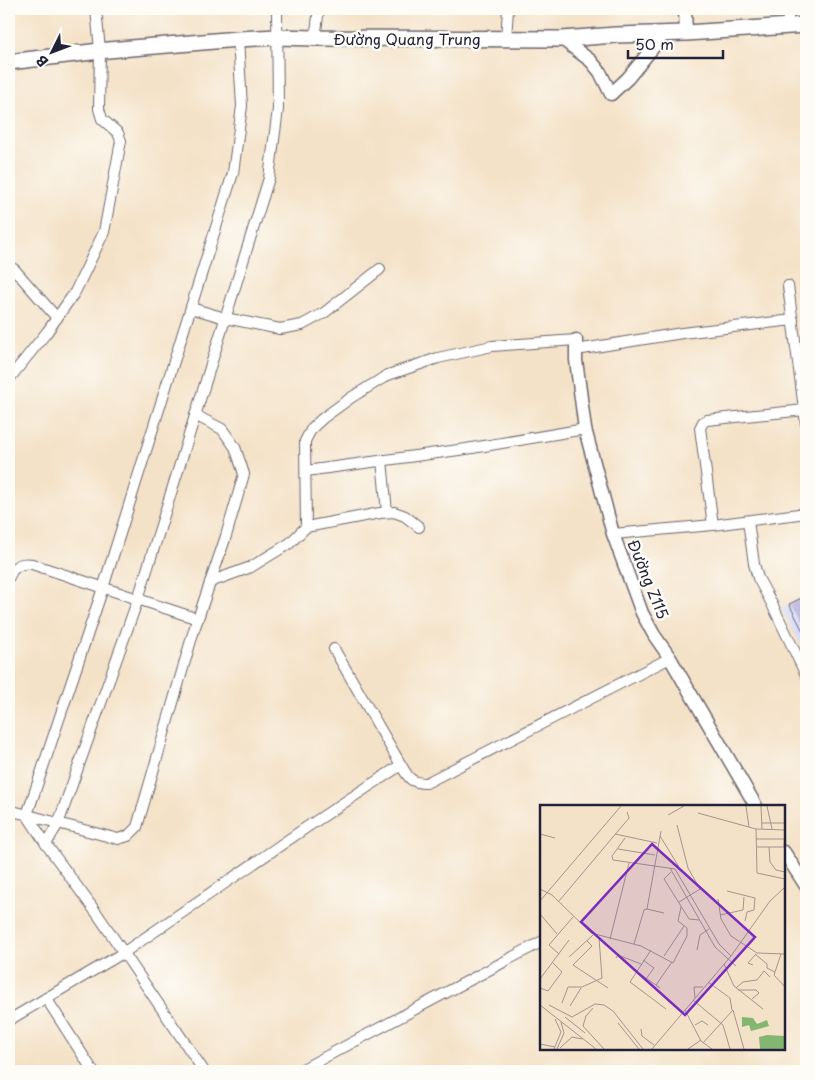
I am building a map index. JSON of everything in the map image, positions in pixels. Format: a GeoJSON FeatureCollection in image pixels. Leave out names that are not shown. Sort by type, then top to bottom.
{"type":"FeatureCollection","features":[{"type":"Feature","properties":{"kind":"main road","name":"Đường Quang Trung"},"geometry":{"type":"LineString","coordinates":[[9,62],[100,50],[277,37],[562,39],[806,25]]}},
{"type":"Feature","properties":{"kind":"street"},"geometry":{"type":"LineString","coordinates":[[9,379],[47,332],[75,292],[104,232],[121,140],[118,133],[102,119],[99,109],[100,50],[96,9]]}},
{"type":"Feature","properties":{"kind":"street"},"geometry":{"type":"LineString","coordinates":[[46,844],[58,824],[138,598],[268,178],[278,109],[277,9]]}},
{"type":"Feature","properties":{"kind":"street"},"geometry":{"type":"LineString","coordinates":[[315,38],[319,9]]}},
{"type":"Feature","properties":{"kind":"street"},"geometry":{"type":"LineString","coordinates":[[506,39],[508,9]]}},
{"type":"Feature","properties":{"kind":"street"},"geometry":{"type":"LineString","coordinates":[[685,9],[686,33]]}},
{"type":"Feature","properties":{"kind":"street"},"geometry":{"type":"LineString","coordinates":[[787,26],[789,9]]}},
{"type":"Feature","properties":{"kind":"street"},"geometry":{"type":"LineString","coordinates":[[562,39],[591,61],[600,72],[611,94],[628,78],[664,34]]}},
{"type":"Feature","properties":{"kind":"street"},"geometry":{"type":"LineString","coordinates":[[27,815],[103,588],[234,173],[242,106],[238,39]]}},
{"type":"Feature","properties":{"kind":"street"},"geometry":{"type":"LineString","coordinates":[[9,269],[14,269],[56,318]]}},
{"type":"Feature","properties":{"kind":"street"},"geometry":{"type":"LineString","coordinates":[[191,308],[225,318],[280,329],[302,325],[324,313],[380,270]]}},
{"type":"Feature","properties":{"kind":"street"},"geometry":{"type":"LineString","coordinates":[[788,286],[806,424]]}},
{"type":"Feature","properties":{"kind":"street"},"geometry":{"type":"LineString","coordinates":[[306,527],[305,441],[312,428],[352,396],[388,375],[438,358],[492,346],[576,345],[793,320]]}},
{"type":"Feature","properties":{"kind":"street","name":"Đường Z115"},"geometry":{"type":"LineString","coordinates":[[576,345],[576,360],[585,429],[613,534],[642,613],[755,805]]}},
{"type":"Feature","properties":{"kind":"street"},"geometry":{"type":"LineString","coordinates":[[713,526],[700,428],[703,422],[707,420],[805,410]]}},
{"type":"Feature","properties":{"kind":"street"},"geometry":{"type":"LineString","coordinates":[[9,810],[118,839],[128,836],[137,827],[174,696],[244,474],[235,447],[222,430],[194,415]]}},
{"type":"Feature","properties":{"kind":"street"},"geometry":{"type":"LineString","coordinates":[[306,471],[523,440],[585,429]]}},
{"type":"Feature","properties":{"kind":"street"},"geometry":{"type":"LineString","coordinates":[[382,460],[387,512]]}},
{"type":"Feature","properties":{"kind":"street"},"geometry":{"type":"LineString","coordinates":[[210,582],[251,566],[290,543],[306,527],[387,512],[406,516],[419,527]]}},
{"type":"Feature","properties":{"kind":"street"},"geometry":{"type":"LineString","coordinates":[[613,534],[713,526],[806,513]]}},
{"type":"Feature","properties":{"kind":"street"},"geometry":{"type":"LineString","coordinates":[[748,521],[754,564],[758,578],[772,602],[806,675]]}},
{"type":"Feature","properties":{"kind":"street"},"geometry":{"type":"LineString","coordinates":[[9,577],[18,564],[32,564],[198,619]]}},
{"type":"Feature","properties":{"kind":"street"},"geometry":{"type":"LineString","coordinates":[[334,649],[409,779],[418,783],[426,783],[670,658]]}},
{"type":"Feature","properties":{"kind":"street"},"geometry":{"type":"LineString","coordinates":[[9,1020],[123,953],[401,765]]}},
{"type":"Feature","properties":{"kind":"street"},"geometry":{"type":"LineString","coordinates":[[27,815],[98,915],[204,1071]]}},
{"type":"Feature","properties":{"kind":"street"},"geometry":{"type":"LineString","coordinates":[[785,854],[806,886]]}},
{"type":"Feature","properties":{"kind":"street"},"geometry":{"type":"LineString","coordinates":[[299,1071],[540,943]]}},
{"type":"Feature","properties":{"kind":"street"},"geometry":{"type":"LineString","coordinates":[[46,998],[93,1071]]}},
{"type":"Feature","properties":{"kind":"shaded area"},"geometry":{"type":"Polygon","coordinates":[[[806,596],[806,653],[781,608],[806,596]]]}},
{"type":"Feature","properties":{"kind":"building"},"geometry":{"type":"Polygon","coordinates":[[[806,596],[806,637],[789,604],[806,596]]]}}]}
